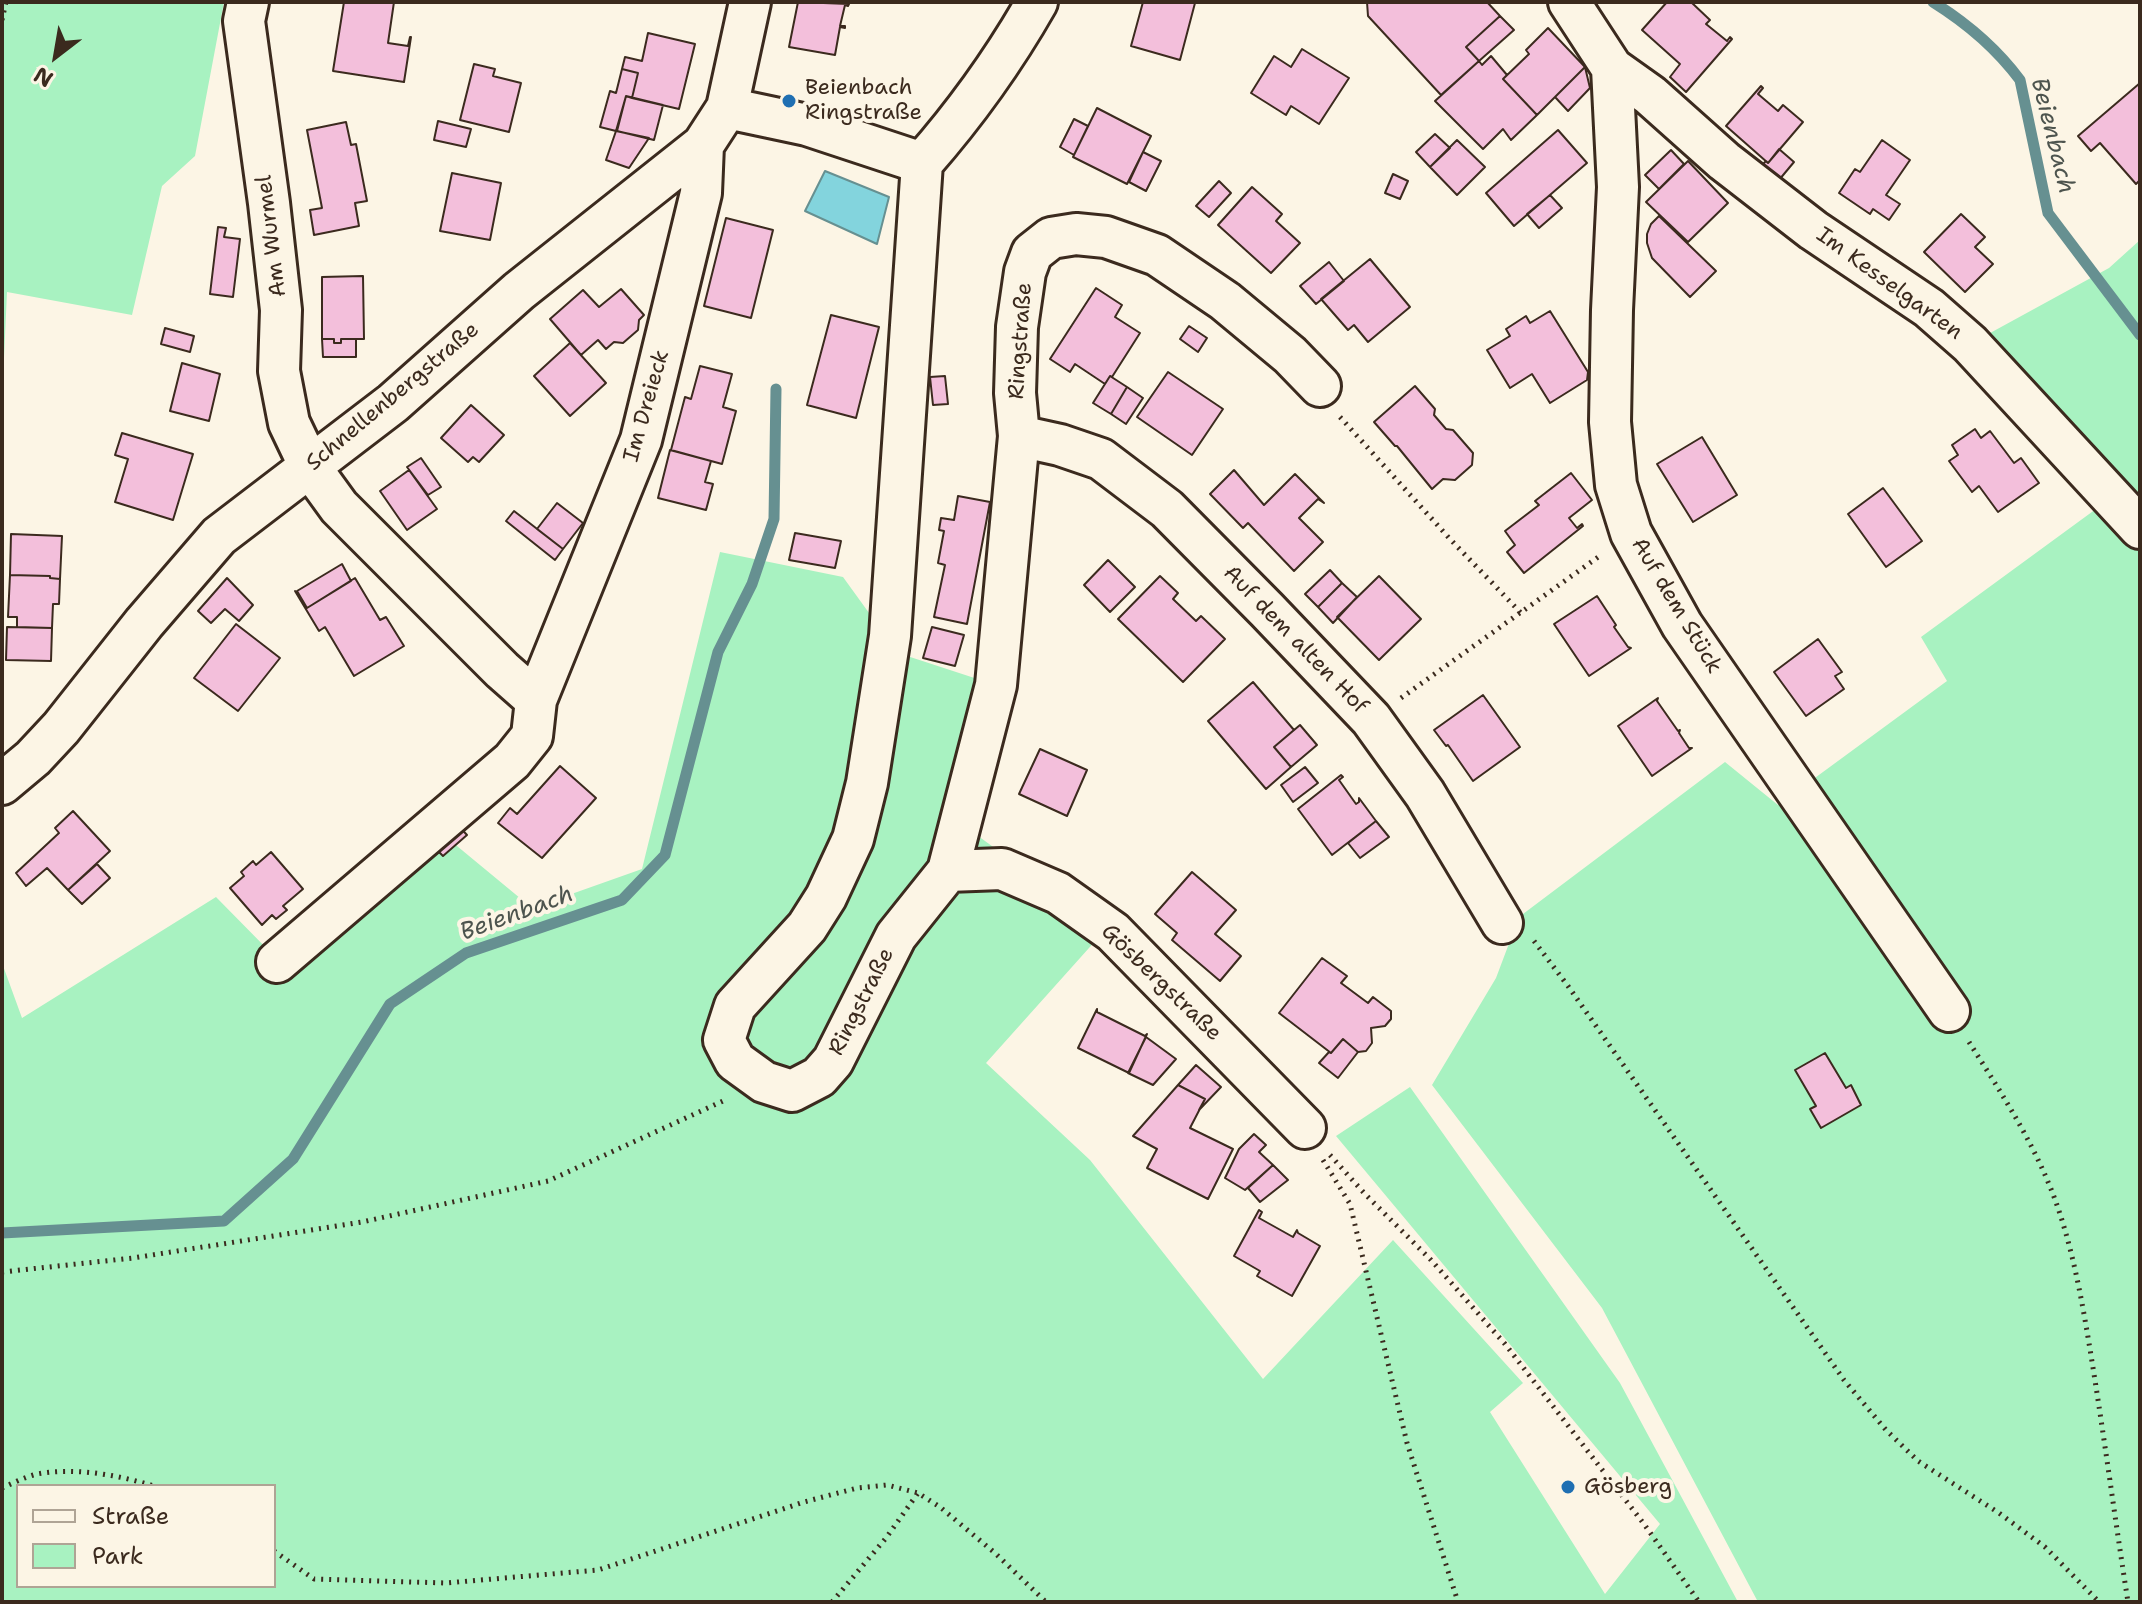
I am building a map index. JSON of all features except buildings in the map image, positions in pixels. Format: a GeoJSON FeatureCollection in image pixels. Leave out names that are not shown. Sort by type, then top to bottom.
{"type":"FeatureCollection","features":[{"type":"Feature","properties":{"kind":"street","name":"Am Wurmel"},"geometry":{"type":"LineString","coordinates":[[248,2],[244,21],[281,310],[279,371],[289,423],[310,467]]}},
{"type":"Feature","properties":{"kind":"street","name":"Schnellenbergstraße"},"geometry":{"type":"LineString","coordinates":[[2,784],[33,758],[61,728],[144,623],[219,536],[393,403],[519,291],[703,145],[727,108],[750,2]]}},
{"type":"Feature","properties":{"kind":"street"},"geometry":{"type":"LineString","coordinates":[[764,1082],[735,1061],[724,1040],[735,1006],[807,927],[826,897],[853,839],[867,783],[890,636],[922,163],[955,125],[995,70],[1037,2]]}},
{"type":"Feature","properties":{"kind":"street"},"geometry":{"type":"LineString","coordinates":[[1569,2],[1612,68]]}},
{"type":"Feature","properties":{"kind":"street","name":"Im Kesselgarten"},"geometry":{"type":"LineString","coordinates":[[1612,68],[1650,95],[1724,161],[1813,230],[1929,308],[1970,344],[2140,528]]}},
{"type":"Feature","properties":{"kind":"street","name":"Auf dem Stück"},"geometry":{"type":"LineString","coordinates":[[1612,68],[1618,187],[1610,422],[1616,485],[1631,533],[1682,625],[1949,1011]]}},
{"type":"Feature","properties":{"kind":"street"},"geometry":{"type":"LineString","coordinates":[[727,108],[807,125],[922,163]]}},
{"type":"Feature","properties":{"kind":"street","name":"Im Dreieck"},"geometry":{"type":"LineString","coordinates":[[277,962],[512,761],[532,736],[536,700],[641,440],[701,193],[703,145]]}},
{"type":"Feature","properties":{"kind":"street","name":"Ringstraße"},"geometry":{"type":"LineString","coordinates":[[764,1082],[792,1091],[819,1077],[833,1061],[896,936],[948,871],[996,685],[1019,436],[1015,393],[1017,327],[1025,272],[1032,253],[1051,238],[1076,234],[1106,237],[1157,255],[1225,301],[1290,355],[1320,386]]}},
{"type":"Feature","properties":{"kind":"street","name":"Auf dem alten Hof"},"geometry":{"type":"LineString","coordinates":[[1019,436],[1060,445],[1101,459],[1167,509],[1371,719],[1425,794],[1502,923]]}},
{"type":"Feature","properties":{"kind":"street"},"geometry":{"type":"LineString","coordinates":[[310,467],[339,507],[536,700]]}},
{"type":"Feature","properties":{"kind":"street","name":"Gösbergstraße"},"geometry":{"type":"LineString","coordinates":[[948,871],[1002,869],[1058,893],[1113,932],[1305,1128]]}},
{"type":"Feature","properties":{"kind":"path"},"geometry":{"type":"LineString","coordinates":[[2,20],[6,2]]}},
{"type":"Feature","properties":{"kind":"path"},"geometry":{"type":"LineString","coordinates":[[1320,386],[1344,423],[1521,613]]}},
{"type":"Feature","properties":{"kind":"path"},"geometry":{"type":"LineString","coordinates":[[1371,719],[1631,533]]}},
{"type":"Feature","properties":{"kind":"path"},"geometry":{"type":"LineString","coordinates":[[1502,923],[1530,936],[1568,986],[1844,1380],[1886,1430],[1918,1461],[1989,1506],[2045,1547],[2099,1602]]}},
{"type":"Feature","properties":{"kind":"path"},"geometry":{"type":"LineString","coordinates":[[1949,1011],[1998,1088],[2034,1153],[2058,1206],[2076,1269],[2087,1331],[2117,1513],[2128,1602]]}},
{"type":"Feature","properties":{"kind":"path"},"geometry":{"type":"LineString","coordinates":[[2,1272],[133,1258],[362,1222],[548,1181],[764,1082]]}},
{"type":"Feature","properties":{"kind":"path"},"geometry":{"type":"LineString","coordinates":[[1305,1128],[1350,1204],[1407,1443],[1458,1602]]}},
{"type":"Feature","properties":{"kind":"path"},"geometry":{"type":"LineString","coordinates":[[1305,1128],[1431,1260],[1505,1344],[1644,1524],[1699,1602]]}},
{"type":"Feature","properties":{"kind":"path"},"geometry":{"type":"LineString","coordinates":[[2,1488],[36,1474],[93,1473],[147,1484]]}},
{"type":"Feature","properties":{"kind":"path"},"geometry":{"type":"LineString","coordinates":[[276,1552],[314,1579],[446,1583],[598,1570],[804,1502],[857,1488],[887,1485],[918,1493],[940,1507],[995,1553],[1046,1602]]}},
{"type":"Feature","properties":{"kind":"path"},"geometry":{"type":"LineString","coordinates":[[832,1602],[886,1538],[918,1493]]}},
{"type":"Feature","properties":{"kind":"green space"},"geometry":{"type":"Polygon","coordinates":[[[2,2],[224,2],[195,156],[162,186],[132,315],[7,292],[2,402],[2,2]]]}},
{"type":"Feature","properties":{"kind":"green space"},"geometry":{"type":"Polygon","coordinates":[[[2140,240],[2140,1602],[1758,1602],[1602,1308],[1432,1085],[1496,978],[1519,917],[1725,762],[1778,805],[1947,681],[1921,637],[2111,498],[1970,344],[2109,268],[2140,240]]]}},
{"type":"Feature","properties":{"kind":"green space"},"geometry":{"type":"Polygon","coordinates":[[[720,552],[843,577],[898,653],[1005,688],[974,833],[1106,929],[986,1063],[1090,1160],[1263,1379],[1393,1240],[1523,1383],[1490,1412],[1605,1594],[1660,1524],[1336,1136],[1410,1087],[1620,1383],[1738,1602],[2,1602],[2,963],[22,1018],[216,897],[278,960],[434,827],[532,908],[642,869],[720,552]]]}},
{"type":"Feature","properties":{"kind":"water"},"geometry":{"type":"Polygon","coordinates":[[[825,171],[889,197],[877,244],[805,211],[825,171]]]}},
{"type":"Feature","properties":{"kind":"waterway","name":"Beienbach"},"geometry":{"type":"LineString","coordinates":[[1933,2],[1980,37],[2020,80],[2048,213],[2140,335]]}},
{"type":"Feature","properties":{"kind":"waterway","name":"Beienbach"},"geometry":{"type":"LineString","coordinates":[[2,1233],[224,1221],[293,1159],[390,1004],[466,953],[622,900],[665,855],[718,652],[752,584],[774,519],[776,389]]}},
{"type":"Feature","properties":{"kind":"place","name":"Beienbach Ringstraße"},"geometry":{"type":"Point","coordinates":[789,101]}},
{"type":"Feature","properties":{"kind":"place","name":"Gösberg"},"geometry":{"type":"Point","coordinates":[1568,1487]}}]}
